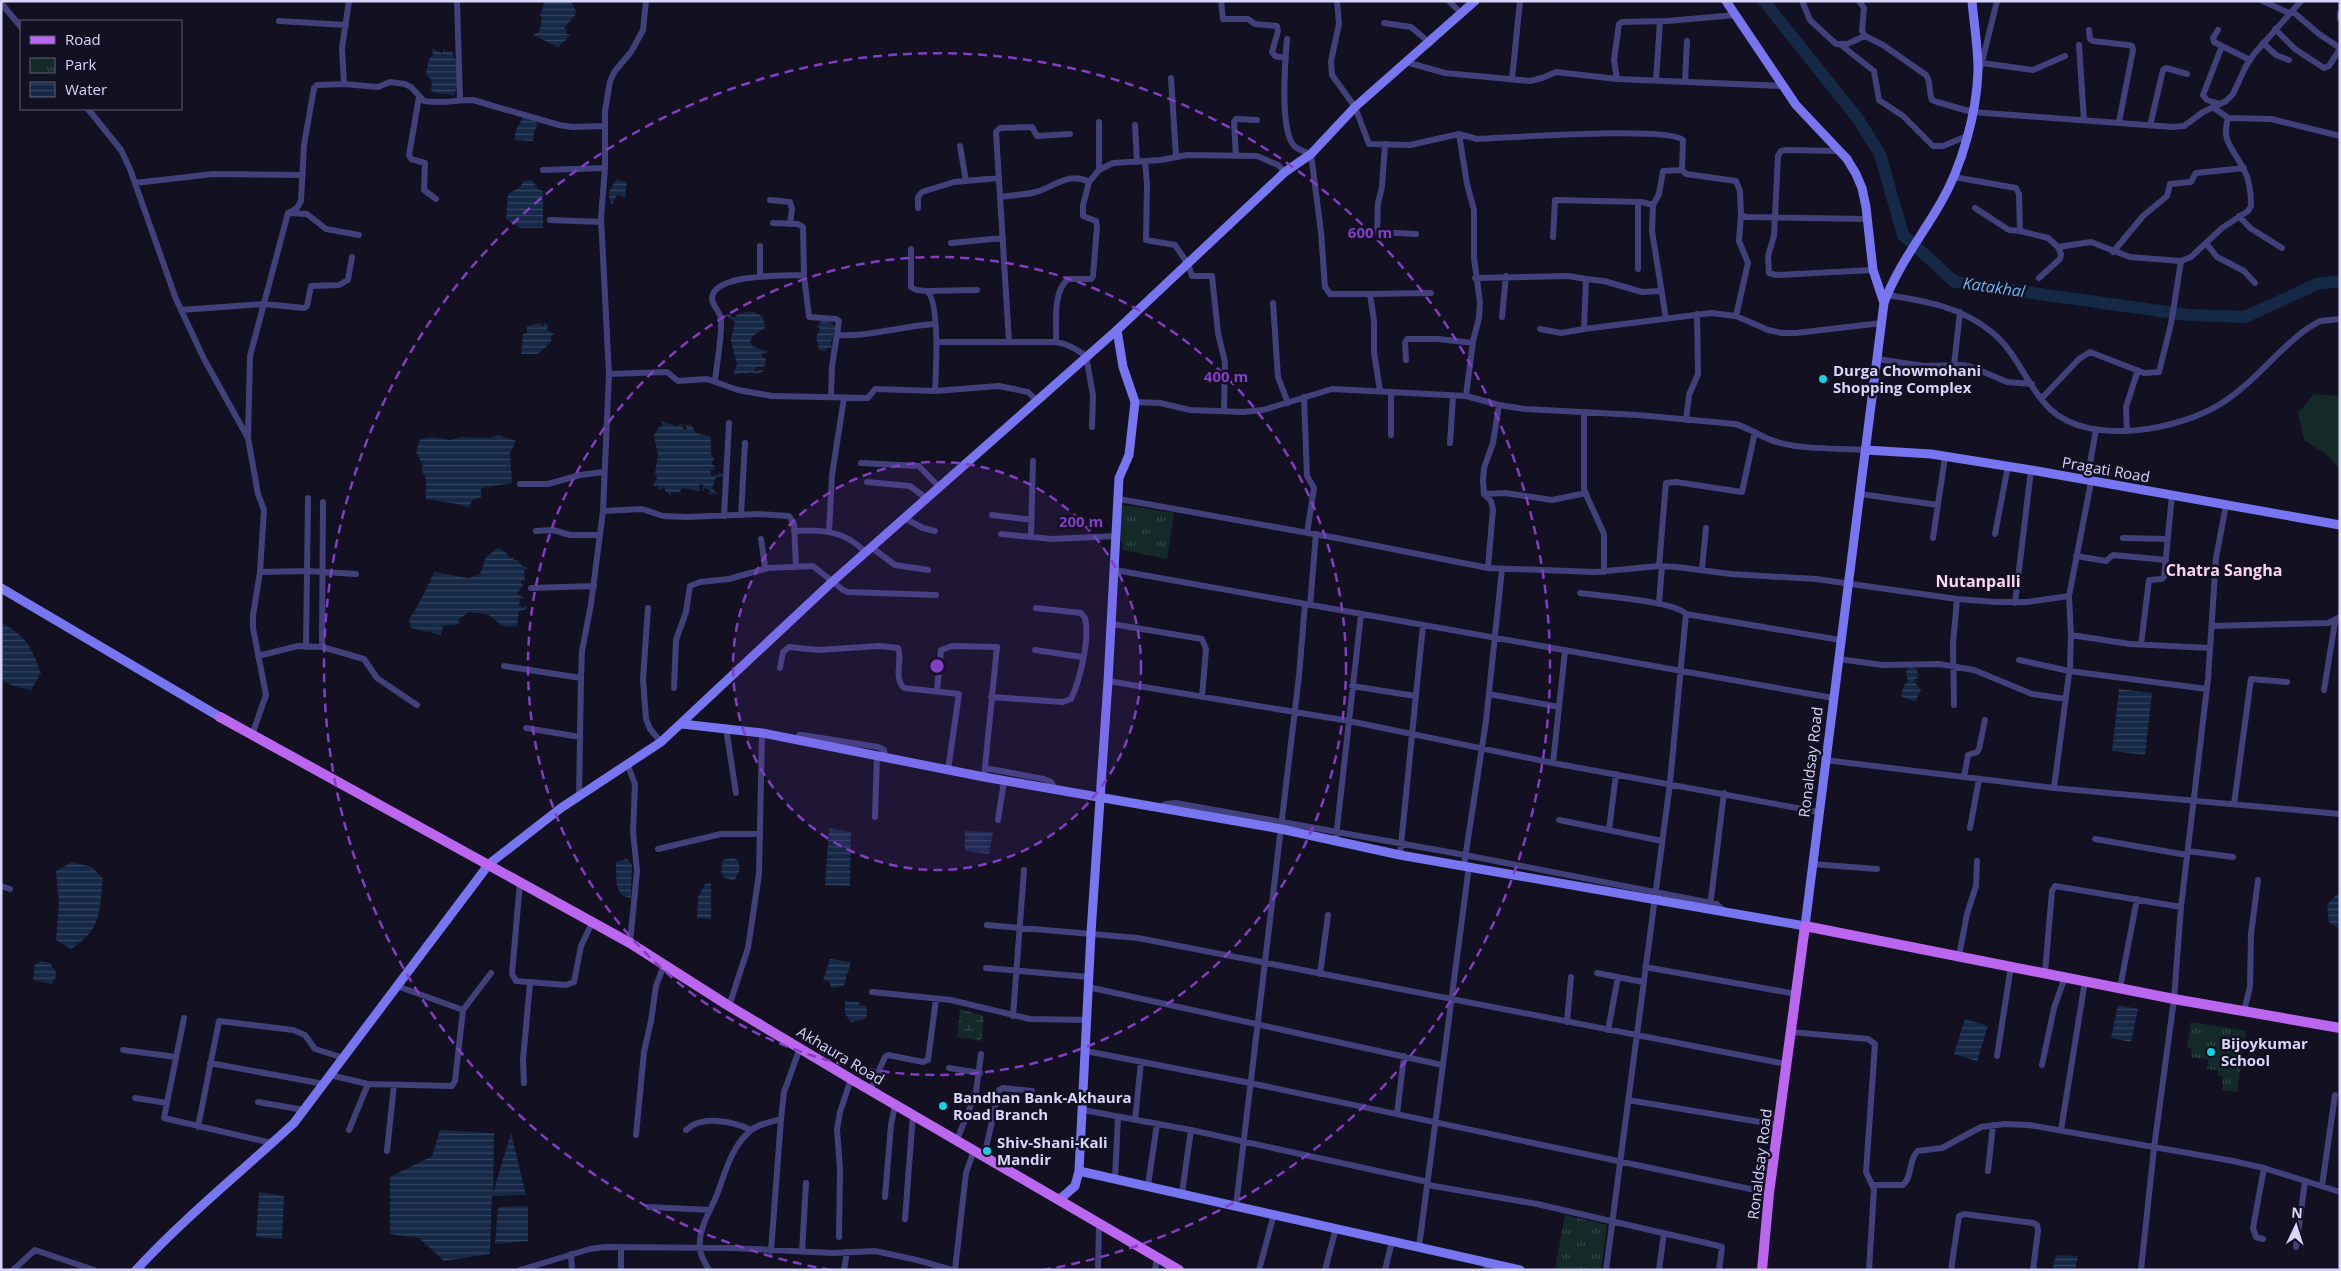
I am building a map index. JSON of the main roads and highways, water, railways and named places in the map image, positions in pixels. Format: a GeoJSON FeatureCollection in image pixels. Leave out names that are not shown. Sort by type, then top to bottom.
{"type":"FeatureCollection","features":[{"type":"Feature","properties":{"kind":"main road","name":"Akhaura Road"},"geometry":{"type":"LineString","coordinates":[[220,717],[630,943],[729,1006],[851,1079],[1179,1270]]}},
{"type":"Feature","properties":{"kind":"main road","name":"Ronaldsay Road"},"geometry":{"type":"LineString","coordinates":[[1762,1270],[1769,1193],[1805,926],[2174,999],[2340,1028]]}},
{"type":"Feature","properties":{"kind":"water"},"geometry":{"type":"Polygon","coordinates":[[[544,1],[571,1],[577,13],[564,28],[567,30],[566,34],[571,35],[558,47],[533,35],[539,32],[542,17],[539,14],[542,13],[544,1]]]}},
{"type":"Feature","properties":{"kind":"water"},"geometry":{"type":"Polygon","coordinates":[[[432,48],[442,53],[444,48],[445,52],[451,51],[454,55],[458,84],[454,95],[434,93],[431,90],[432,80],[426,74],[429,59],[433,55],[432,48]]]}},
{"type":"Feature","properties":{"kind":"water"},"geometry":{"type":"Polygon","coordinates":[[[524,115],[532,117],[538,125],[534,131],[533,141],[515,140],[515,132],[524,115]]]}},
{"type":"Feature","properties":{"kind":"water"},"geometry":{"type":"Polygon","coordinates":[[[532,180],[539,190],[543,191],[543,228],[520,228],[506,219],[508,194],[520,187],[524,181],[532,180]]]}},
{"type":"Feature","properties":{"kind":"water"},"geometry":{"type":"Polygon","coordinates":[[[617,180],[627,182],[625,197],[617,195],[612,205],[609,199],[610,192],[617,180]]]}},
{"type":"Feature","properties":{"kind":"water"},"geometry":{"type":"Polygon","coordinates":[[[752,311],[763,317],[765,328],[753,336],[750,342],[752,346],[769,352],[761,354],[762,357],[766,358],[765,366],[757,367],[754,371],[756,372],[759,369],[764,371],[757,374],[749,372],[747,374],[735,375],[737,365],[731,340],[735,322],[725,315],[729,314],[734,318],[738,314],[752,311]]]}},
{"type":"Feature","properties":{"kind":"water"},"geometry":{"type":"Polygon","coordinates":[[[822,321],[830,322],[836,327],[831,342],[832,349],[829,347],[824,351],[819,350],[816,337],[820,328],[816,327],[822,321]]]}},
{"type":"Feature","properties":{"kind":"water"},"geometry":{"type":"Polygon","coordinates":[[[540,323],[543,327],[544,323],[548,325],[547,330],[554,334],[551,336],[551,342],[538,354],[521,354],[523,334],[527,333],[527,326],[540,323]]]}},
{"type":"Feature","properties":{"kind":"water"},"geometry":{"type":"Polygon","coordinates":[[[661,421],[676,426],[682,424],[684,430],[687,429],[685,425],[691,425],[696,433],[711,437],[711,454],[714,459],[711,464],[715,466],[714,470],[710,470],[712,476],[721,473],[729,477],[716,477],[712,489],[719,494],[707,494],[711,491],[705,488],[703,491],[703,484],[699,485],[700,491],[682,488],[679,493],[671,492],[671,496],[665,491],[665,488],[659,490],[658,484],[656,487],[653,485],[657,478],[655,474],[658,455],[654,435],[659,427],[663,425],[661,421]]]}},
{"type":"Feature","properties":{"kind":"water"},"geometry":{"type":"Polygon","coordinates":[[[499,435],[516,441],[510,453],[512,483],[481,488],[481,497],[473,500],[468,508],[453,503],[426,499],[426,479],[421,469],[423,465],[416,452],[420,439],[434,437],[450,440],[461,437],[488,438],[499,435]]]}},
{"type":"Feature","properties":{"kind":"water"},"geometry":{"type":"Polygon","coordinates":[[[498,548],[506,552],[509,558],[515,557],[513,560],[518,560],[522,566],[529,568],[524,570],[525,580],[520,582],[523,585],[517,594],[526,599],[520,598],[519,605],[524,608],[525,605],[527,606],[527,609],[519,611],[517,626],[507,627],[488,615],[469,612],[458,620],[460,624],[443,626],[441,635],[411,628],[409,619],[434,572],[469,578],[480,574],[486,557],[498,548]]]}},
{"type":"Feature","properties":{"kind":"water"},"geometry":{"type":"Polygon","coordinates":[[[1,623],[17,632],[31,649],[41,673],[31,690],[16,687],[1,680],[1,623]]]}},
{"type":"Feature","properties":{"kind":"water"},"geometry":{"type":"Polygon","coordinates":[[[1910,666],[1917,669],[1918,677],[1914,681],[1921,690],[1915,702],[1901,696],[1904,685],[1908,682],[1906,671],[1910,666]]]}},
{"type":"Feature","properties":{"kind":"water"},"geometry":{"type":"Polygon","coordinates":[[[2119,689],[2152,693],[2145,755],[2112,751],[2119,689]]]}},
{"type":"Feature","properties":{"kind":"water"},"geometry":{"type":"Polygon","coordinates":[[[829,828],[851,832],[850,886],[825,885],[829,828]]]}},
{"type":"Feature","properties":{"kind":"water"},"geometry":{"type":"Polygon","coordinates":[[[965,831],[993,832],[989,854],[965,851],[965,831]]]}},
{"type":"Feature","properties":{"kind":"water"},"geometry":{"type":"Polygon","coordinates":[[[732,858],[738,860],[740,869],[734,881],[723,877],[721,871],[723,860],[732,858]]]}},
{"type":"Feature","properties":{"kind":"water"},"geometry":{"type":"Polygon","coordinates":[[[627,859],[632,865],[631,898],[621,894],[616,879],[616,862],[627,859]]]}},
{"type":"Feature","properties":{"kind":"water"},"geometry":{"type":"Polygon","coordinates":[[[72,862],[92,867],[103,879],[99,911],[94,927],[89,934],[71,949],[56,940],[59,905],[56,871],[72,862]]]}},
{"type":"Feature","properties":{"kind":"water"},"geometry":{"type":"Polygon","coordinates":[[[711,883],[711,919],[697,918],[698,897],[705,884],[711,883]]]}},
{"type":"Feature","properties":{"kind":"water"},"geometry":{"type":"Polygon","coordinates":[[[2336,895],[2340,895],[2340,929],[2329,922],[2327,905],[2336,895]]]}},
{"type":"Feature","properties":{"kind":"water"},"geometry":{"type":"Polygon","coordinates":[[[830,959],[851,962],[844,986],[831,988],[830,982],[823,980],[830,959]]]}},
{"type":"Feature","properties":{"kind":"water"},"geometry":{"type":"Polygon","coordinates":[[[40,961],[50,963],[57,974],[52,984],[33,980],[35,965],[40,961]]]}},
{"type":"Feature","properties":{"kind":"water"},"geometry":{"type":"Polygon","coordinates":[[[845,1001],[859,1002],[859,1005],[867,1006],[866,1019],[851,1022],[845,1014],[845,1001]]]}},
{"type":"Feature","properties":{"kind":"water"},"geometry":{"type":"Polygon","coordinates":[[[2118,1005],[2138,1009],[2131,1042],[2111,1038],[2118,1005]]]}},
{"type":"Feature","properties":{"kind":"water"},"geometry":{"type":"Polygon","coordinates":[[[1965,1019],[1988,1026],[1977,1061],[1954,1054],[1965,1019]]]}},
{"type":"Feature","properties":{"kind":"water"},"geometry":{"type":"Polygon","coordinates":[[[440,1130],[494,1133],[493,1193],[511,1133],[526,1195],[492,1196],[490,1254],[444,1261],[419,1238],[390,1234],[390,1177],[432,1156],[440,1130]]]}},
{"type":"Feature","properties":{"kind":"water"},"geometry":{"type":"Polygon","coordinates":[[[259,1192],[284,1196],[282,1239],[256,1237],[259,1192]]]}},
{"type":"Feature","properties":{"kind":"water"},"geometry":{"type":"Polygon","coordinates":[[[528,1206],[528,1241],[495,1244],[498,1207],[528,1206]]]}},
{"type":"Feature","properties":{"kind":"water"},"geometry":{"type":"Polygon","coordinates":[[[2056,1255],[2078,1256],[2075,1270],[2052,1270],[2056,1255]]]}},
{"type":"Feature","properties":{"kind":"waterway","name":"Katakhal"},"geometry":{"type":"LineString","coordinates":[[1764,1],[1858,119],[1880,154],[1903,235],[1955,282],[2189,315],[2245,317],[2317,284],[2340,281]]}},
{"type":"Feature","properties":{"kind":"place","name":"Durga Chowmohani Shopping Complex"},"geometry":{"type":"Point","coordinates":[1823,379]}},
{"type":"Feature","properties":{"kind":"place","name":"Bijoykumar School"},"geometry":{"type":"Point","coordinates":[2211,1052]}},
{"type":"Feature","properties":{"kind":"place","name":"Bandhan Bank-Akhaura Road Branch"},"geometry":{"type":"Point","coordinates":[943,1106]}},
{"type":"Feature","properties":{"kind":"place","name":"Shiv-Shani-Kali Mandir"},"geometry":{"type":"Point","coordinates":[987,1151]}},
{"type":"Feature","properties":{"kind":"district","name":"Chatra Sangha"},"geometry":{"type":"Point","coordinates":[2224,570]}},
{"type":"Feature","properties":{"kind":"district","name":"Nutanpalli"},"geometry":{"type":"Point","coordinates":[1978,581]}}]}
